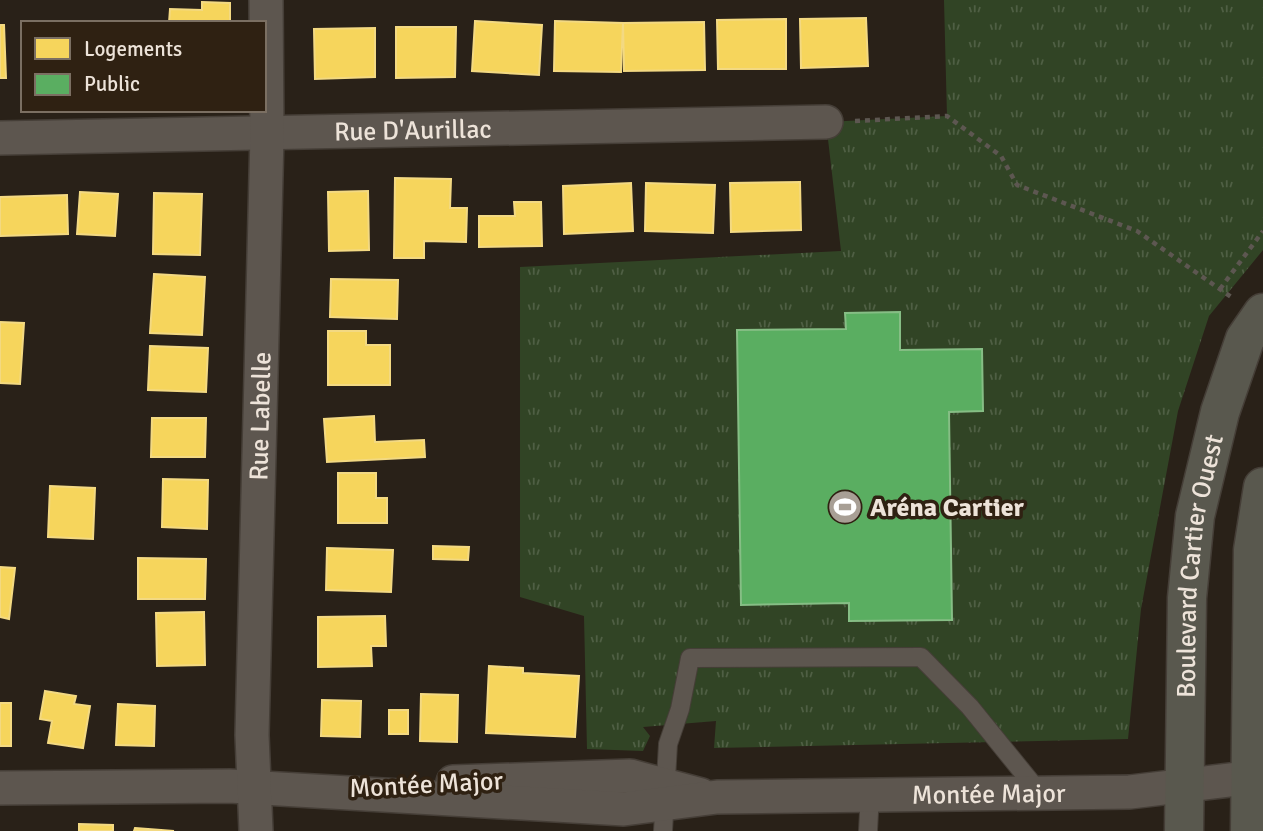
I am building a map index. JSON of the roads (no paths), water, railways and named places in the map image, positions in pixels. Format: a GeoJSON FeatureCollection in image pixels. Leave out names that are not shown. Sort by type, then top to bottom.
{"type":"FeatureCollection","features":[{"type":"Feature","properties":{"kind":"street","name":"Rue Labelle"},"geometry":{"type":"LineString","coordinates":[[256,831],[251,735],[267,135],[266,0]]}},
{"type":"Feature","properties":{"kind":"street","name":"Rue D'Aurillac"},"geometry":{"type":"LineString","coordinates":[[0,138],[267,135],[826,122]]}},
{"type":"Feature","properties":{"kind":"street","name":"Boulevard Cartier Ouest"},"geometry":{"type":"LineString","coordinates":[[1184,831],[1187,597],[1195,516],[1220,412],[1245,340],[1262,315]]}},
{"type":"Feature","properties":{"kind":"street","name":"Boulevard Cartier Ouest"},"geometry":{"type":"LineString","coordinates":[[1250,831],[1257,777],[1253,550],[1263,487]]}},
{"type":"Feature","properties":{"kind":"street","name":"Montée Major"},"geometry":{"type":"LineString","coordinates":[[0,788],[253,787],[568,808],[624,809],[713,798],[1130,792],[1257,777]]}},
{"type":"Feature","properties":{"kind":"lane"},"geometry":{"type":"LineString","coordinates":[[664,806],[668,744],[680,709],[690,658],[921,657],[970,707],[1038,792]]}},
{"type":"Feature","properties":{"kind":"lane"},"geometry":{"type":"LineString","coordinates":[[868,831],[870,794]]}},
{"type":"Feature","properties":{"kind":"place","name":"Aréna Cartier"},"geometry":{"type":"Point","coordinates":[845,507]}}]}
